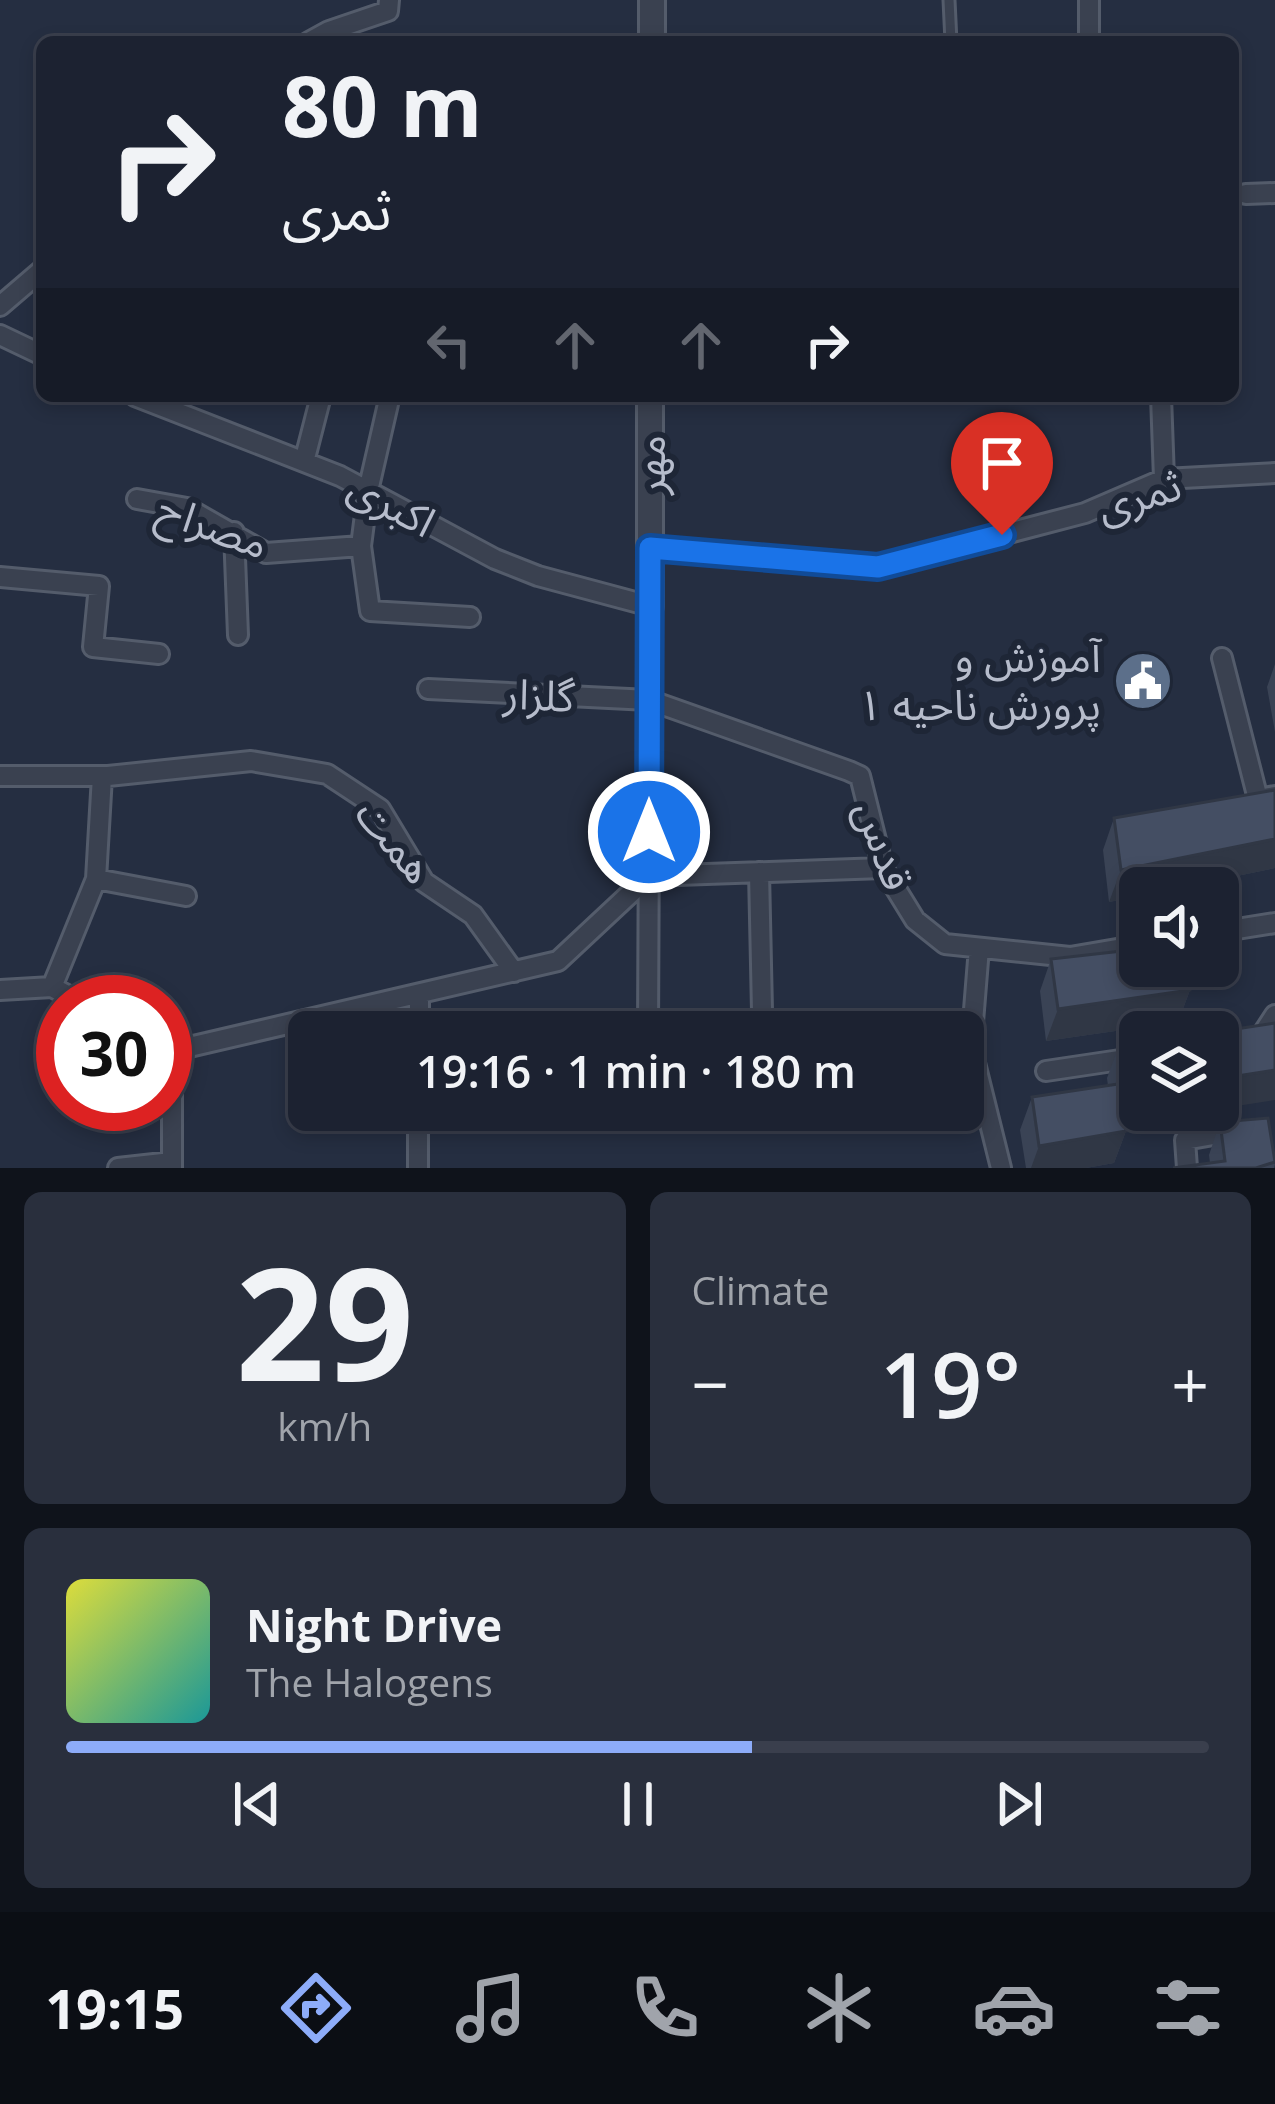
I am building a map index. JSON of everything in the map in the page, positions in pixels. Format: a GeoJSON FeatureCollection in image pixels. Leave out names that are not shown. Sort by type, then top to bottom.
{"type":"FeatureCollection","features":[{"type":"Feature","properties":{"kind":"street"},"geometry":{"type":"LineString","coordinates":[[319,36],[388,11],[388,0]]}},
{"type":"Feature","properties":{"kind":"street"},"geometry":{"type":"LineString","coordinates":[[652,0],[652,36]]}},
{"type":"Feature","properties":{"kind":"street"},"geometry":{"type":"LineString","coordinates":[[1088,0],[1089,36]]}},
{"type":"Feature","properties":{"kind":"street"},"geometry":{"type":"LineString","coordinates":[[1246,194],[1275,193]]}},
{"type":"Feature","properties":{"kind":"street"},"geometry":{"type":"LineString","coordinates":[[0,306],[36,275]]}},
{"type":"Feature","properties":{"kind":"street"},"geometry":{"type":"LineString","coordinates":[[0,334],[36,352]]}},
{"type":"Feature","properties":{"kind":"street","name":"اکبری"},"geometry":{"type":"LineString","coordinates":[[150,402],[304,462],[517,568],[650,606]]}},
{"type":"Feature","properties":{"kind":"street"},"geometry":{"type":"LineString","coordinates":[[304,462],[319,402]]}},
{"type":"Feature","properties":{"kind":"street","name":"مهر"},"geometry":{"type":"LineString","coordinates":[[650,402],[650,606]]}},
{"type":"Feature","properties":{"kind":"street"},"geometry":{"type":"LineString","coordinates":[[1161,402],[1164,479]]}},
{"type":"Feature","properties":{"kind":"street"},"geometry":{"type":"LineString","coordinates":[[388,404],[361,546],[370,611],[470,617]]}},
{"type":"Feature","properties":{"kind":"street","name":"ثمری"},"geometry":{"type":"LineString","coordinates":[[650,548],[878,567],[1084,513],[1164,479],[1275,473]]}},
{"type":"Feature","properties":{"kind":"street","name":"مصراح"},"geometry":{"type":"LineString","coordinates":[[137,499],[188,508],[266,554],[361,546]]}},
{"type":"Feature","properties":{"kind":"street"},"geometry":{"type":"LineString","coordinates":[[234,532],[238,635]]}},
{"type":"Feature","properties":{"kind":"street"},"geometry":{"type":"LineString","coordinates":[[0,577],[99,586],[93,647],[159,654]]}},
{"type":"Feature","properties":{"kind":"street"},"geometry":{"type":"LineString","coordinates":[[648,1011],[650,606]]}},
{"type":"Feature","properties":{"kind":"street"},"geometry":{"type":"LineString","coordinates":[[1222,658],[1258,800],[1275,796]]}},
{"type":"Feature","properties":{"kind":"street","name":"گلزار"},"geometry":{"type":"LineString","coordinates":[[428,689],[649,700]]}},
{"type":"Feature","properties":{"kind":"street","name":"قدس"},"geometry":{"type":"LineString","coordinates":[[649,700],[860,776],[883,868],[916,920],[945,944],[1070,957],[1119,949]]}},
{"type":"Feature","properties":{"kind":"street","name":"همت"},"geometry":{"type":"LineString","coordinates":[[0,776],[102,776],[250,761],[327,773],[380,809],[424,882],[473,915],[514,972]]}},
{"type":"Feature","properties":{"kind":"street"},"geometry":{"type":"LineString","coordinates":[[57,975],[96,879],[102,776]]}},
{"type":"Feature","properties":{"kind":"street"},"geometry":{"type":"LineString","coordinates":[[192,1044],[558,961],[649,876],[883,868]]}},
{"type":"Feature","properties":{"kind":"street"},"geometry":{"type":"LineString","coordinates":[[759,872],[762,1011]]}},
{"type":"Feature","properties":{"kind":"street"},"geometry":{"type":"LineString","coordinates":[[96,879],[186,896]]}},
{"type":"Feature","properties":{"kind":"street"},"geometry":{"type":"LineString","coordinates":[[1239,929],[1275,923]]}},
{"type":"Feature","properties":{"kind":"street"},"geometry":{"type":"LineString","coordinates":[[979,948],[971,1047],[1001,1168]]}},
{"type":"Feature","properties":{"kind":"street"},"geometry":{"type":"LineString","coordinates":[[0,990],[36,988]]}},
{"type":"Feature","properties":{"kind":"street"},"geometry":{"type":"LineString","coordinates":[[419,996],[419,1011]]}},
{"type":"Feature","properties":{"kind":"street"},"geometry":{"type":"LineString","coordinates":[[1239,1042],[1260,1038],[1275,1016]]}},
{"type":"Feature","properties":{"kind":"street"},"geometry":{"type":"LineString","coordinates":[[1046,1071],[1119,1060]]}},
{"type":"Feature","properties":{"kind":"street"},"geometry":{"type":"LineString","coordinates":[[1187,1168],[1185,1140],[1246,1130]]}},
{"type":"Feature","properties":{"kind":"street"},"geometry":{"type":"LineString","coordinates":[[118,1168],[172,1165],[171,1131]]}},
{"type":"Feature","properties":{"kind":"street"},"geometry":{"type":"LineString","coordinates":[[418,1131],[418,1168]]}},
{"type":"Feature","properties":{"kind":"lane"},"geometry":{"type":"LineString","coordinates":[[949,0],[951,36]]}},
{"type":"Feature","properties":{"kind":"building"},"geometry":{"type":"Polygon","coordinates":[[[1275,790],[1275,839],[1136,867],[1121,867],[1114,818],[1275,790]]]}},
{"type":"Feature","properties":{"kind":"building"},"geometry":{"type":"Polygon","coordinates":[[[1119,951],[1119,987],[1190,990],[1058,1009],[1051,959],[1119,951]]]}},
{"type":"Feature","properties":{"kind":"building"},"geometry":{"type":"Polygon","coordinates":[[[1275,1023],[1275,1070],[1239,1076],[1239,1028],[1275,1023]]]}},
{"type":"Feature","properties":{"kind":"building"},"geometry":{"type":"Polygon","coordinates":[[[1118,1084],[1119,1131],[1126,1131],[1039,1146],[1032,1097],[1118,1084]]]}},
{"type":"Feature","properties":{"kind":"building"},"geometry":{"type":"Polygon","coordinates":[[[1268,1118],[1275,1162],[1256,1168],[1173,1168],[1225,1161],[1221,1131],[1239,1131],[1239,1120],[1268,1118]]]}},
{"type":"Feature","properties":{"kind":"place","name":"آموزش و پرورش ناحیه ۱"},"geometry":{"type":"Point","coordinates":[1143,681]}},
{"type":"Feature","properties":{"kind":"route"},"geometry":{"type":"LineString","coordinates":[[649,832],[650,548],[878,567],[1002,535]]}}]}
